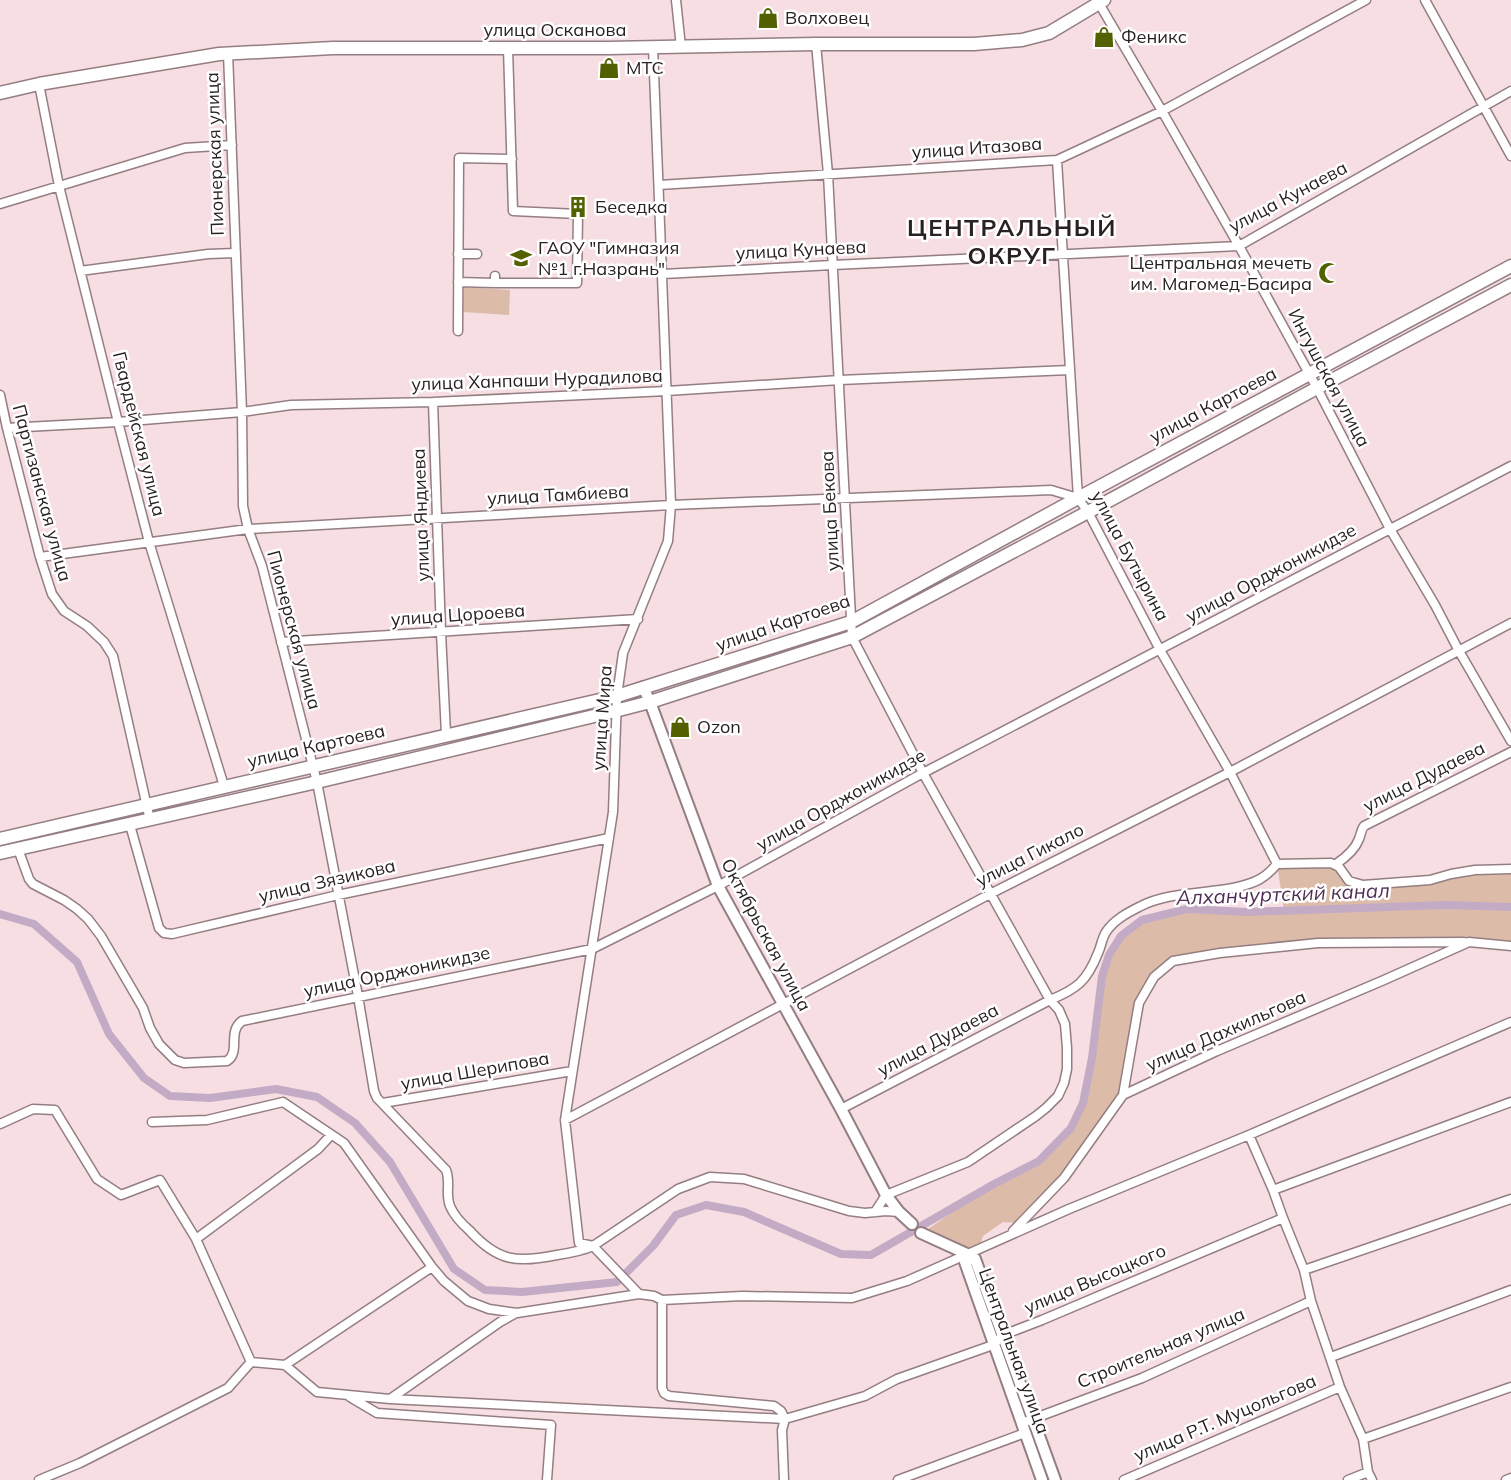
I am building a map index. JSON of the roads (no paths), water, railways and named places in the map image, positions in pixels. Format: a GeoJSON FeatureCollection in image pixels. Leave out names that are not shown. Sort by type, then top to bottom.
{"type":"FeatureCollection","features":[{"type":"Feature","properties":{"kind":"main road","name":"улица Осканова"},"geometry":{"type":"LineString","coordinates":[[0,93],[39,84],[228,53],[333,48],[974,44],[1022,40],[1049,33],[1100,1]]}},
{"type":"Feature","properties":{"kind":"main road","name":"улица Картоева"},"geometry":{"type":"LineString","coordinates":[[0,839],[617,696],[851,622],[1511,266]]}},
{"type":"Feature","properties":{"kind":"main road","name":"улица Картоева"},"geometry":{"type":"LineString","coordinates":[[0,853],[317,782],[615,711],[650,702],[852,637],[1511,285]]}},
{"type":"Feature","properties":{"kind":"street"},"geometry":{"type":"LineString","coordinates":[[676,0],[681,47]]}},
{"type":"Feature","properties":{"kind":"street","name":"улица Итазова"},"geometry":{"type":"LineString","coordinates":[[659,185],[1057,160],[1162,111],[1366,0]]}},
{"type":"Feature","properties":{"kind":"street"},"geometry":{"type":"LineString","coordinates":[[1425,0],[1511,156]]}},
{"type":"Feature","properties":{"kind":"street","name":"Ингушская улица"},"geometry":{"type":"LineString","coordinates":[[1100,1],[1317,388],[1390,529],[1435,604],[1459,651],[1511,741]]}},
{"type":"Feature","properties":{"kind":"street","name":"улица Бекова"},"geometry":{"type":"LineString","coordinates":[[816,44],[828,174],[852,637],[923,773],[990,894],[1059,1011],[1065,1024],[1067,1048],[1064,1083],[1058,1096],[1046,1108],[968,1162],[886,1196]]}},
{"type":"Feature","properties":{"kind":"street","name":"улица Мира"},"geometry":{"type":"LineString","coordinates":[[639,1294],[593,1246],[579,1243],[565,1120],[613,812],[615,711],[623,653],[668,541],[671,505],[653,47]]}},
{"type":"Feature","properties":{"kind":"street"},"geometry":{"type":"LineString","coordinates":[[458,282],[495,279],[577,283],[578,214],[513,211],[508,48]]}},
{"type":"Feature","properties":{"kind":"street","name":"Пионерская улица"},"geometry":{"type":"LineString","coordinates":[[228,53],[242,411],[243,506],[262,566],[317,782],[374,1091],[377,1098],[446,1170],[448,1203],[452,1212],[482,1244],[496,1254],[511,1259],[534,1260],[584,1250],[593,1246]]}},
{"type":"Feature","properties":{"kind":"street","name":"Гвардейская улица"},"geometry":{"type":"LineString","coordinates":[[39,84],[59,186],[149,542],[224,786]]}},
{"type":"Feature","properties":{"kind":"street","name":"улица Кунаева"},"geometry":{"type":"LineString","coordinates":[[663,274],[1239,246],[1511,91]]}},
{"type":"Feature","properties":{"kind":"street"},"geometry":{"type":"LineString","coordinates":[[0,204],[185,148],[232,145]]}},
{"type":"Feature","properties":{"kind":"street"},"geometry":{"type":"LineString","coordinates":[[458,331],[459,158],[512,159]]}},
{"type":"Feature","properties":{"kind":"street","name":"улица Бутырина"},"geometry":{"type":"LineString","coordinates":[[1057,160],[1078,498],[1088,512],[1160,650],[1230,771],[1277,864]]}},
{"type":"Feature","properties":{"kind":"street"},"geometry":{"type":"LineString","coordinates":[[80,271],[208,254],[236,253]]}},
{"type":"Feature","properties":{"kind":"street"},"geometry":{"type":"LineString","coordinates":[[458,254],[477,254]]}},
{"type":"Feature","properties":{"kind":"street","name":"улица Ханпаши Нурадилова"},"geometry":{"type":"LineString","coordinates":[[7,428],[118,422],[291,405],[433,402],[1070,370]]}},
{"type":"Feature","properties":{"kind":"street","name":"Партизанская улица"},"geometry":{"type":"LineString","coordinates":[[0,395],[40,557],[52,594],[64,611],[87,626],[104,642],[113,656],[150,820]]}},
{"type":"Feature","properties":{"kind":"street","name":"улица Яндиева"},"geometry":{"type":"LineString","coordinates":[[433,402],[446,734]]}},
{"type":"Feature","properties":{"kind":"street","name":"улица Орджоникидзе"},"geometry":{"type":"LineString","coordinates":[[18,849],[33,884],[77,909],[101,936],[143,1008],[159,1044],[179,1062],[227,1061],[233,1054],[236,1025],[242,1020],[592,949],[718,886],[923,773],[1511,466]]}},
{"type":"Feature","properties":{"kind":"street","name":"улица Тамбиева"},"geometry":{"type":"LineString","coordinates":[[40,557],[249,529],[438,518],[671,505],[1051,490],[1078,498]]}},
{"type":"Feature","properties":{"kind":"street","name":"улица Цороева"},"geometry":{"type":"LineString","coordinates":[[281,642],[638,619]]}},
{"type":"Feature","properties":{"kind":"street","name":"улица Гикало"},"geometry":{"type":"LineString","coordinates":[[565,1120],[990,894],[1511,623]]}},
{"type":"Feature","properties":{"kind":"street","name":"Октябрьская улица"},"geometry":{"type":"LineString","coordinates":[[643,687],[718,886],[841,1109],[886,1196],[912,1224]]}},
{"type":"Feature","properties":{"kind":"street","name":"улица Дудаева"},"geometry":{"type":"LineString","coordinates":[[1335,864],[1354,849],[1364,826],[1511,752]]}},
{"type":"Feature","properties":{"kind":"street","name":"улица Зязикова"},"geometry":{"type":"LineString","coordinates":[[130,825],[159,928],[164,933],[172,934],[338,895],[609,838]]}},
{"type":"Feature","properties":{"kind":"street"},"geometry":{"type":"LineString","coordinates":[[1277,864],[1331,862],[1349,881],[1363,885],[1430,880],[1475,870],[1511,869]]}},
{"type":"Feature","properties":{"kind":"street","name":"улица Дудаева"},"geometry":{"type":"LineString","coordinates":[[841,1109],[1050,999],[1068,992],[1081,982],[1091,969],[1106,933],[1117,920],[1141,906],[1170,897],[1246,885],[1268,874],[1277,864]]}},
{"type":"Feature","properties":{"kind":"street"},"geometry":{"type":"LineString","coordinates":[[1123,1095],[1139,1003],[1154,977],[1173,961],[1220,953],[1318,943],[1469,942]]}},
{"type":"Feature","properties":{"kind":"street","name":"улица Дахкильгова"},"geometry":{"type":"LineString","coordinates":[[1009,1235],[1064,1178],[1123,1095],[1217,1051],[1469,942],[1511,946]]}},
{"type":"Feature","properties":{"kind":"street"},"geometry":{"type":"LineString","coordinates":[[152,1122],[207,1120],[283,1102],[344,1143],[444,1281],[468,1301],[489,1309],[517,1313],[639,1294],[654,1296],[662,1300],[742,1296],[852,1298],[907,1281],[968,1257],[1009,1235],[1511,1022]]}},
{"type":"Feature","properties":{"kind":"street","name":"улица Шерипова"},"geometry":{"type":"LineString","coordinates":[[383,1103],[572,1071]]}},
{"type":"Feature","properties":{"kind":"street"},"geometry":{"type":"LineString","coordinates":[[1273,1190],[1511,1102]]}},
{"type":"Feature","properties":{"kind":"street"},"geometry":{"type":"LineString","coordinates":[[0,1124],[33,1109],[55,1110],[97,1179],[121,1194],[159,1180],[196,1239],[250,1362]]}},
{"type":"Feature","properties":{"kind":"street"},"geometry":{"type":"LineString","coordinates":[[196,1239],[318,1149],[331,1135]]}},
{"type":"Feature","properties":{"kind":"street"},"geometry":{"type":"LineString","coordinates":[[1249,1135],[1305,1270],[1311,1300],[1340,1387],[1363,1439],[1370,1476],[1348,1480]]}},
{"type":"Feature","properties":{"kind":"street"},"geometry":{"type":"LineString","coordinates":[[593,1246],[678,1189],[710,1177],[744,1179],[849,1211],[899,1212]]}},
{"type":"Feature","properties":{"kind":"street"},"geometry":{"type":"LineString","coordinates":[[875,1212],[886,1196]]}},
{"type":"Feature","properties":{"kind":"street"},"geometry":{"type":"LineString","coordinates":[[1305,1270],[1511,1199]]}},
{"type":"Feature","properties":{"kind":"street","name":"улица Высоцкого"},"geometry":{"type":"LineString","coordinates":[[285,1365],[317,1392],[390,1399],[785,1419],[865,1396],[897,1379],[993,1345],[1003,1335],[1282,1218]]}},
{"type":"Feature","properties":{"kind":"street"},"geometry":{"type":"LineString","coordinates":[[921,1233],[968,1257]]}},
{"type":"Feature","properties":{"kind":"street","name":"Центральная улица"},"geometry":{"type":"LineString","coordinates":[[1042,1480],[965,1262],[968,1257],[975,1259],[1055,1480]]}},
{"type":"Feature","properties":{"kind":"street"},"geometry":{"type":"LineString","coordinates":[[250,1362],[285,1365],[432,1267]]}},
{"type":"Feature","properties":{"kind":"street","name":"улица Р.Т. Муцольгова"},"geometry":{"type":"LineString","coordinates":[[1331,1357],[1511,1290]]}},
{"type":"Feature","properties":{"kind":"street"},"geometry":{"type":"LineString","coordinates":[[662,1300],[662,1388],[664,1393],[669,1396],[774,1406],[781,1411],[785,1419],[782,1430],[784,1480]]}},
{"type":"Feature","properties":{"kind":"street","name":"Строительная улица"},"geometry":{"type":"LineString","coordinates":[[898,1480],[1023,1428],[1033,1419],[1142,1378],[1311,1300]]}},
{"type":"Feature","properties":{"kind":"street"},"geometry":{"type":"LineString","coordinates":[[390,1399],[500,1322],[517,1313]]}},
{"type":"Feature","properties":{"kind":"street"},"geometry":{"type":"LineString","coordinates":[[39,1480],[80,1463],[228,1388],[250,1362]]}},
{"type":"Feature","properties":{"kind":"street"},"geometry":{"type":"LineString","coordinates":[[1363,1439],[1511,1386]]}},
{"type":"Feature","properties":{"kind":"street","name":"улица Р.Т. Муцольгова"},"geometry":{"type":"LineString","coordinates":[[1124,1480],[1340,1387]]}},
{"type":"Feature","properties":{"kind":"street"},"geometry":{"type":"LineString","coordinates":[[347,1395],[377,1413],[551,1425],[547,1480]]}},
{"type":"Feature","properties":{"kind":"street"},"geometry":{"type":"LineString","coordinates":[[1506,1480],[1511,1478]]}},
{"type":"Feature","properties":{"kind":"waterway","name":"Алханчуртский канал"},"geometry":{"type":"LineString","coordinates":[[0,914],[34,924],[77,962],[109,1034],[144,1078],[170,1096],[210,1098],[276,1089],[317,1097],[355,1123],[390,1162],[454,1269],[485,1290],[522,1292],[617,1282],[653,1246],[676,1215],[706,1205],[744,1212],[841,1254],[871,1255],[994,1184],[1039,1161],[1071,1128],[1083,1103],[1092,1058],[1102,976],[1109,955],[1121,936],[1142,920],[1187,909],[1246,912],[1444,905],[1511,907]]}},
{"type":"Feature","properties":{"kind":"place","name":"Волховец"},"geometry":{"type":"Point","coordinates":[768,18]}},
{"type":"Feature","properties":{"kind":"place","name":"Феникс"},"geometry":{"type":"Point","coordinates":[1104,37]}},
{"type":"Feature","properties":{"kind":"place","name":"МТС"},"geometry":{"type":"Point","coordinates":[609,68]}},
{"type":"Feature","properties":{"kind":"place","name":"Беседка"},"geometry":{"type":"Point","coordinates":[578,207]}},
{"type":"Feature","properties":{"kind":"place","name":"ГАОУ \"Гимназия №1 г.Назрань\""},"geometry":{"type":"Point","coordinates":[521,258]}},
{"type":"Feature","properties":{"kind":"place","name":"Центральная мечеть им. Магомед-Басира"},"geometry":{"type":"Point","coordinates":[1329,273]}},
{"type":"Feature","properties":{"kind":"place","name":"Ozon"},"geometry":{"type":"Point","coordinates":[680,727]}},
{"type":"Feature","properties":{"kind":"district","name":"ЦЕНТРАЛЬНЫЙ ОКРУГ"},"geometry":{"type":"Point","coordinates":[1012,242]}}]}
